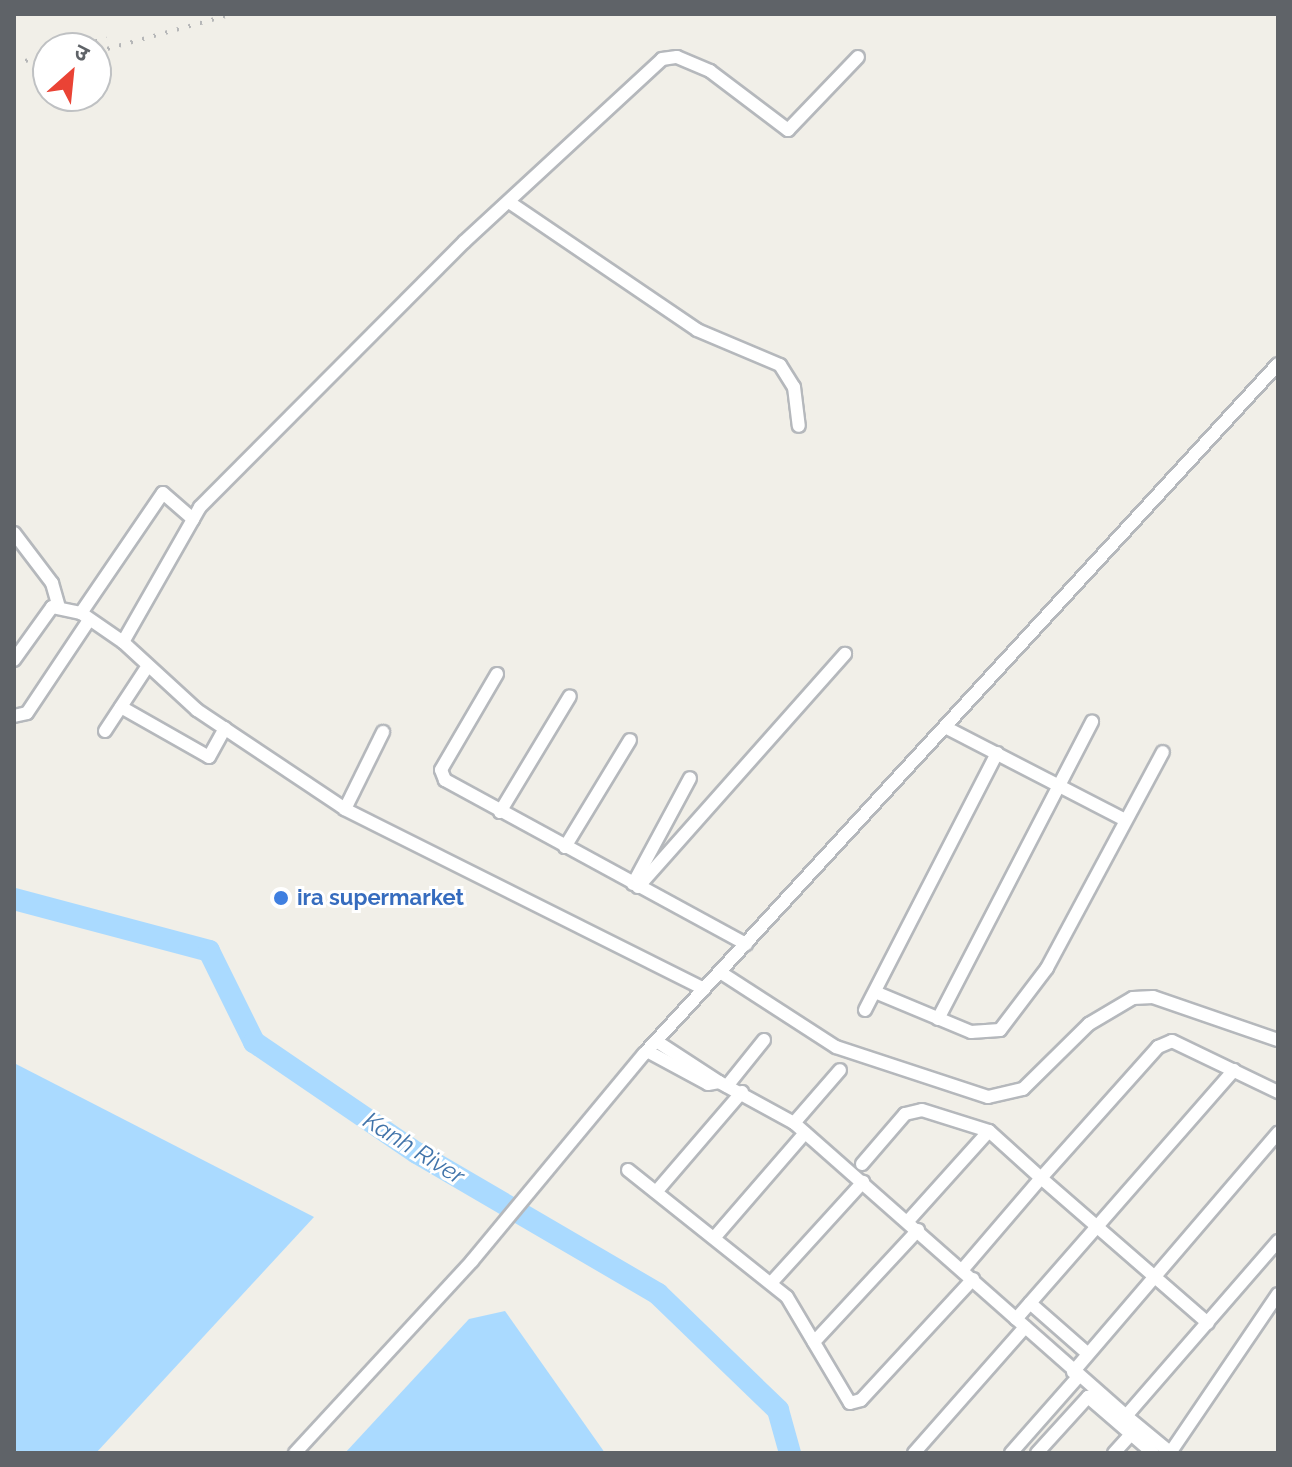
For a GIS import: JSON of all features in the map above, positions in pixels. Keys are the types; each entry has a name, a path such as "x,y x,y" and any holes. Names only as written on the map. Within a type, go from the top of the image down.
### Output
{"street":[{"path":"123,642 193,519 327,376 662,59 677,57 710,71 788,130 858,57"},
{"path":"509,202 697,330 780,365 794,387 799,426"},
{"path":"295,1453 472,1261 559,1149 651,1046 1278,364"},
{"path":"14,716 27,713 163,493 193,519"},
{"path":"14,533 52,583 59,608"},
{"path":"14,660 43,612 59,608 85,616 123,642 145,670 345,809 704,989"},
{"path":"636,886 845,654"},
{"path":"105,731 145,670"},
{"path":"497,674 441,770 453,787 746,944"},
{"path":"500,812 570,696"},
{"path":"121,707 209,757 225,728"},
{"path":"938,1019 1092,722"},
{"path":"945,727 1125,820"},
{"path":"345,809 383,732"},
{"path":"565,847 630,740"},
{"path":"875,992 938,1019 989,1034 1011,1020 1047,968 1163,752"},
{"path":"865,1010 997,753"},
{"path":"636,886 690,778"},
{"path":"720,972 836,1047 988,1097 1023,1089 1089,1024 1133,998 1153,997 1278,1040"},
{"path":"723,1084 764,1040"},
{"path":"628,1170 771,1283 856,1404 968,1274 1041,1178 1165,1043 1181,1043 1278,1092"},
{"path":"651,1046 742,1092 794,1123 913,1225 1076,1374 1170,1453 1278,1294"},
{"path":"794,1123 840,1070"},
{"path":"914,1453 1021,1323 1030,1303 1234,1070"},
{"path":"656,1192 742,1092"},
{"path":"862,1164 910,1112 989,1131 1096,1229 1208,1323"},
{"path":"814,1342 989,1131"},
{"path":"714,1238 805,1133"},
{"path":"1011,1453 1076,1374 1088,1354 1278,1133"},
{"path":"771,1283 863,1182"},
{"path":"1126,1416 1278,1241"},
{"path":"1030,1303 1088,1354"},
{"path":"1037,1453 1087,1398 1131,1434 1146,1451"},
{"path":"1114,1453 1131,1434"}],"water":[{"path":"14,1063 314,1217 96,1453 14,1453"},
{"path":"505,1311 605,1453 345,1453 469,1319"}],"waterway":[{"name":"Kanh River","path":"14,899 209,951 254,1042 417,1153 658,1294 778,1410 790,1453"}],"railway":[{"path":"112,48 233,14"},
{"path":"14,64 32,59"}],"place":[{"name":"ira supermarket","path":"281,898"}]}
